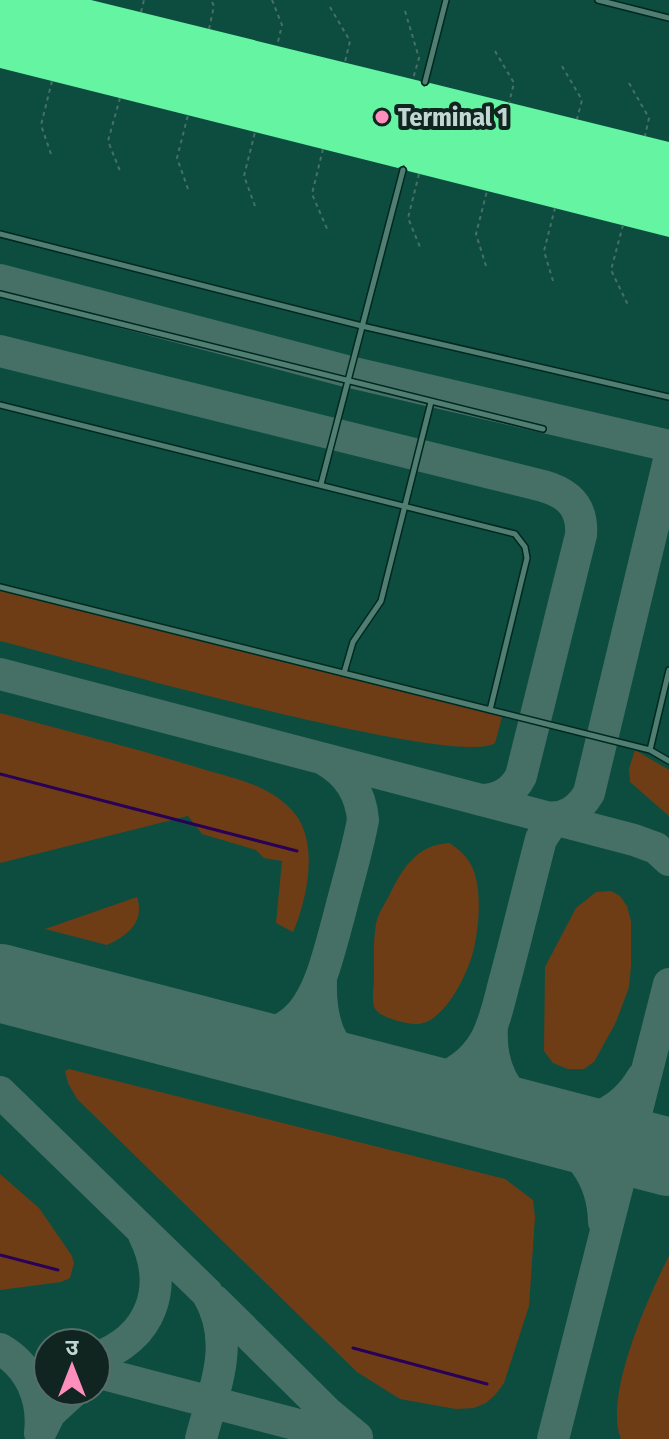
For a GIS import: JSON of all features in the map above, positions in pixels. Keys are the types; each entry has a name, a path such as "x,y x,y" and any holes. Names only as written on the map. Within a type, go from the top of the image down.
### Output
{"lane":[{"path":"425,82 446,0"},
{"path":"598,0 669,18"},
{"path":"321,484 403,170"},
{"path":"0,234 362,326 669,397"},
{"path":"0,294 543,429"},
{"path":"344,673 353,642 379,607 431,402"},
{"path":"0,405 509,531 525,547 525,567 490,710"},
{"path":"0,587 650,750 669,761"},
{"path":"650,750 669,670"}],"path":[{"path":"141,12 144,0"},
{"path":"209,29 214,6 211,0"},
{"path":"272,0 282,25 277,46"},
{"path":"330,7 350,41 345,62"},
{"path":"405,11 419,58 413,79"},
{"path":"495,51 514,83 509,103"},
{"path":"562,66 582,100 577,119"},
{"path":"51,154 41,125 52,81"},
{"path":"629,83 649,118 645,136"},
{"path":"120,98 108,141 120,171"},
{"path":"188,115 177,158 188,189"},
{"path":"255,132 244,176 255,206"},
{"path":"323,149 312,194 328,231"},
{"path":"419,174 408,218 420,247"},
{"path":"486,266 476,234 487,191"},
{"path":"553,281 544,251 555,208"},
{"path":"623,225 611,270 628,305"}],"shaded area":[{"path":"0,0 669,0 669,1439 0,1439"},
{"path":"0,591 502,717 495,743 465,747 339,727 0,641"},
{"path":"0,713 235,778 278,798 293,811 302,826 309,856 303,904 293,932 276,923 282,861 264,858 256,850 202,834 188,816 0,863"},
{"path":"635,750 669,770 669,816 630,782 629,769"},
{"path":"449,843 466,857 476,878 478,919 471,958 453,996 435,1017 425,1023 414,1024 393,1020 378,1012 373,1002 377,920 399,877 412,860 428,848"},
{"path":"611,891 620,896 627,906 631,921 629,987 616,1022 594,1062 584,1069 568,1069 553,1063 544,1051 545,967 576,908 596,892"},
{"path":"137,897 137,921 122,937 107,945 45,929"},
{"path":"69,1069 505,1179 533,1200 535,1217 529,1306 504,1383 486,1403 474,1408 456,1409 400,1399 357,1372 77,1099 68,1083 65,1071"},
{"path":"0,1174 39,1208 72,1256 74,1263 70,1278 61,1282 0,1290"},
{"path":"669,1256 669,1439 621,1439 617,1421 623,1373 640,1320"}],"building":[{"name":"Terminal 1","path":"0,0 91,0 420,81 424,87 430,83 669,142 669,237 408,171 404,165 398,168 0,68"}],"waterway":[{"path":"0,774 297,851"},
{"path":"0,1255 58,1270"},
{"path":"353,1348 487,1384"}],"taxiway":[{"path":"0,280 350,372 669,446"},
{"path":"0,351 543,486 567,497 579,517 581,535 521,776 505,794 481,800"},
{"path":"545,817 559,817 571,812 589,793 669,460"},
{"path":"0,674 634,840 656,848 669,860"},
{"path":"212,1038 244,1039 270,1034 289,1024 304,1010 324,969 363,820 352,785 325,760"},
{"path":"321,982 322,1009 334,1044 362,1072 378,1080 413,1085 447,1076 462,1067 475,1055 492,1025 541,839 549,827 563,816"},
{"path":"553,1439 669,984"},
{"path":"492,1027 495,1061 506,1087 524,1108 585,1163 598,1188 604,1222"},
{"path":"547,1126 576,1123 602,1115 624,1101 642,1078"},
{"path":"0,1092 207,1293 221,1330 222,1348 217,1383 201,1439"},
{"path":"112,1350 130,1338 142,1324 155,1292 152,1255 144,1235"},
{"path":"215,1301 328,1413 357,1437"},
{"path":"0,1349 19,1365 33,1385 40,1408 40,1433"},
{"path":"112,1376 352,1439"},
{"path":"40,1433 57,1407"}],"runway":[{"path":"0,983 669,1157"}],"place":[{"name":"Terminal 1","path":"382,117"}]}
